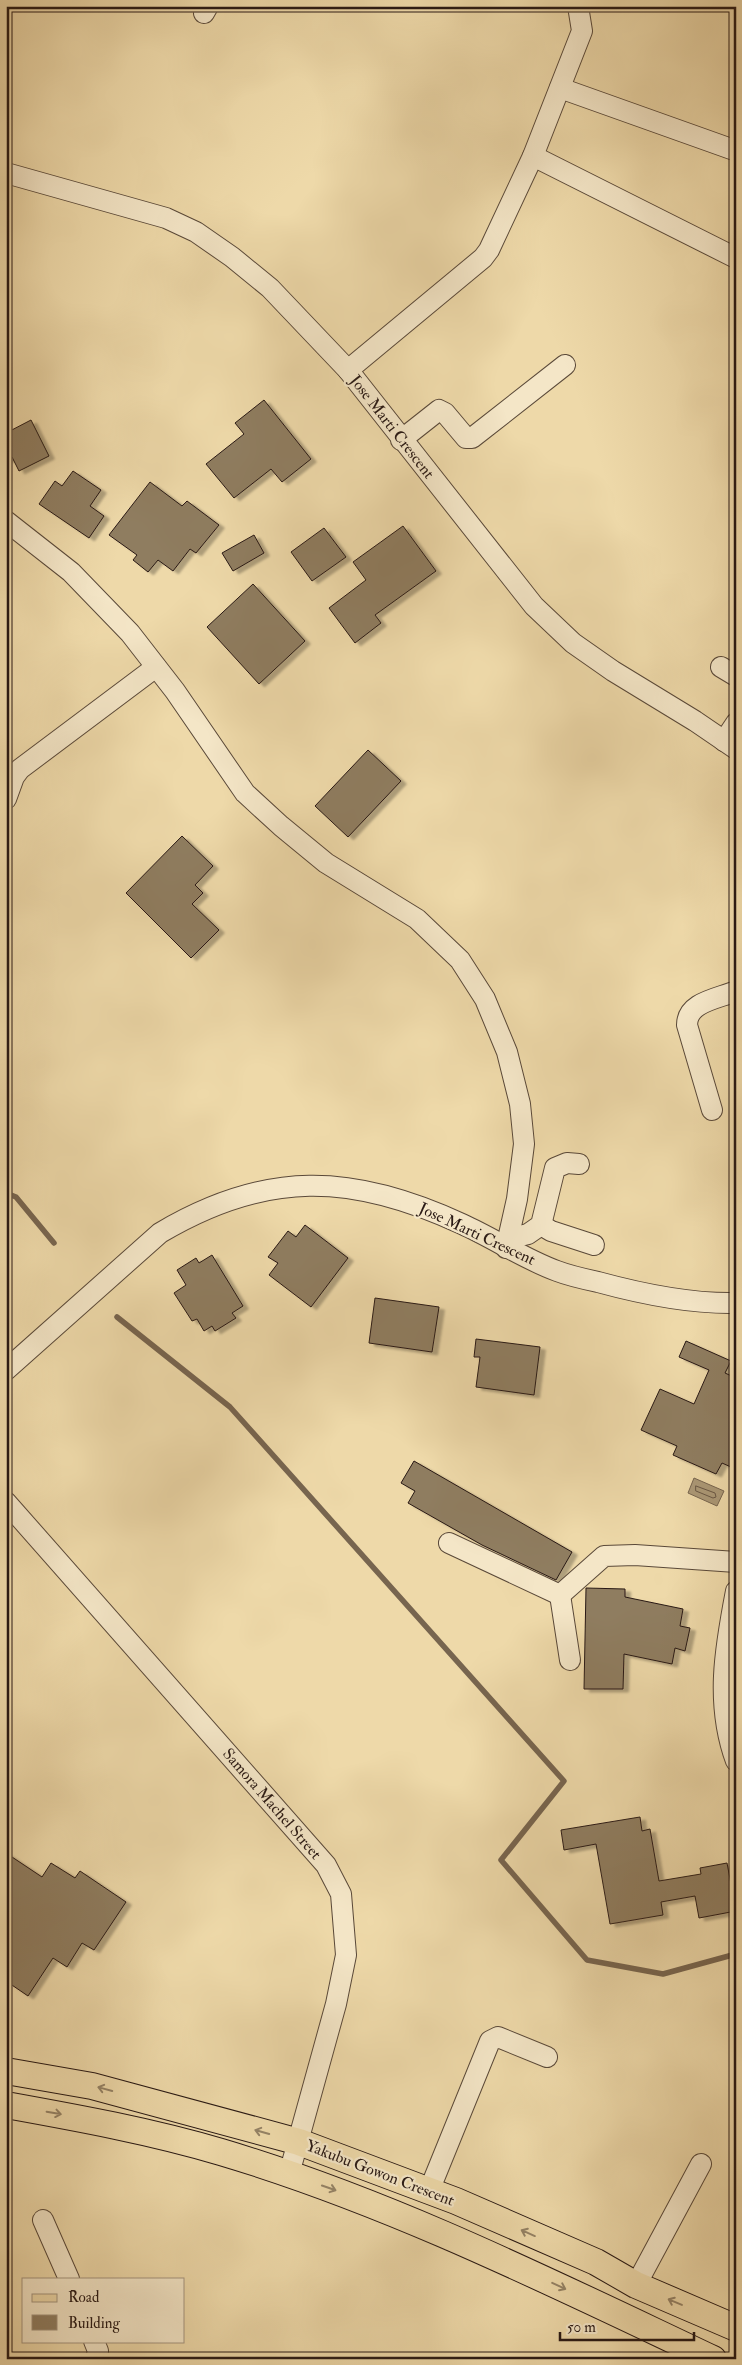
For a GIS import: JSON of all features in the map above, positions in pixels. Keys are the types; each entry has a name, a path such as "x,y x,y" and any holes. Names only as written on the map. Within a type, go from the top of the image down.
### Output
{"main road":[{"name":"Yakubu Gowon Crescent","path":"6,2071 92,2086 299,2142 429,2191 596,2262 636,2285 736,2328"},
{"name":"Yakubu Gowon Crescent","path":"6,2105 98,2121 220,2152 342,2193 443,2234 713,2359"}],"street":[{"path":"348,370 483,258 496,238 533,156 582,31 578,6"},
{"path":"560,88 734,150"},
{"path":"533,156 736,258"},
{"name":"Jose Marti Crescent","path":"6,173 166,218 196,232 232,257 270,288 348,370 401,440 534,606 573,642 613,671 696,721 730,745"},
{"path":"401,440 439,410 445,412 466,438 472,438 565,365"},
{"path":"6,521 71,572 130,633 245,793 326,863 417,919 460,960 485,999 507,1052 520,1104 524,1144 517,1199 507,1244"},
{"path":"6,799 14,777 20,769 156,667"},
{"path":"730,745 736,722"},
{"path":"712,1110 686,1025 687,1016 693,1008 736,991"},
{"path":"507,1244 528,1234 541,1225 555,1168 566,1163 579,1164"},
{"name":"Jose Marti Crescent","path":"6,1370 160,1233 187,1217 260,1191 312,1184 361,1189 416,1204 507,1244 558,1272 636,1292 713,1304 736,1303"},
{"path":"541,1225 551,1232 594,1245"},
{"name":"Samora Machel Street","path":"6,1502 326,1865 341,1894 346,1955 336,2004 299,2142 288,2174"},
{"path":"449,1543 560,1595"},
{"path":"560,1595 604,1556 635,1555 736,1562"},
{"path":"736,1591 724,1651 723,1706 736,1761"},
{"path":"560,1595 570,1660"},
{"path":"429,2191 490,2041 498,2037 547,2057"},
{"path":"636,2285 701,2164"},
{"path":"43,2220 69,2278"},
{"path":"94,2342 98,2351 96,2359"}],"water":[{"path":"694,1478 724,1491 717,1506 688,1493"}],"building":[{"path":"264,400 311,459 282,482 271,469 234,498 206,464 244,434 235,423"},
{"path":"31,420 49,456 19,471 12,457 6,460 6,433"},
{"path":"73,471 101,490 90,506 104,516 89,538 39,504 55,481 62,486"},
{"path":"150,482 182,506 187,501 219,525 196,553 190,549 173,571 158,560 148,572 133,560 137,555 109,535"},
{"path":"403,526 436,571 375,615 381,623 355,643 329,608 366,580 353,562"},
{"path":"324,528 346,557 312,581 291,552"},
{"path":"254,535 264,553 233,571 222,553"},
{"path":"253,584 305,641 259,684 207,627"},
{"path":"368,750 401,781 348,837 315,806"},
{"path":"182,836 213,866 195,885 203,893 192,904 219,930 191,958 126,893"},
{"path":"305,1225 348,1258 311,1307 269,1275 278,1263 268,1257 288,1231 296,1237"},
{"path":"212,1255 243,1306 232,1313 236,1318 215,1331 212,1326 204,1331 197,1319 192,1321 174,1293 186,1285 177,1270 196,1258 199,1263"},
{"path":"375,1298 439,1307 432,1352 369,1343"},
{"path":"476,1339 540,1347 534,1395 476,1387 480,1357 474,1357"},
{"path":"686,1341 731,1361 725,1373 736,1378 736,1456 731,1467 722,1463 716,1474 673,1455 677,1446 641,1430 660,1389 694,1404 709,1370 679,1357"},
{"path":"414,1461 572,1552 556,1580 482,1545 408,1503 415,1491 401,1483"},
{"path":"586,1588 625,1589 625,1597 683,1609 680,1626 690,1628 685,1651 675,1648 672,1664 624,1654 623,1689 584,1689"},
{"path":"640,1817 642,1831 650,1829 659,1881 701,1874 700,1868 727,1863 736,1911 699,1918 695,1896 661,1902 663,1915 610,1924 596,1844 564,1850 561,1830"},
{"path":"6,1853 42,1877 51,1863 75,1878 80,1871 126,1902 94,1950 82,1943 67,1967 53,1958 28,1996 6,1981"}],"waterway":[{"path":"6,1193 16,1197 54,1243"},
{"path":"117,1317 230,1407 564,1781 501,1860 587,1960 663,1974 736,1954"}]}
